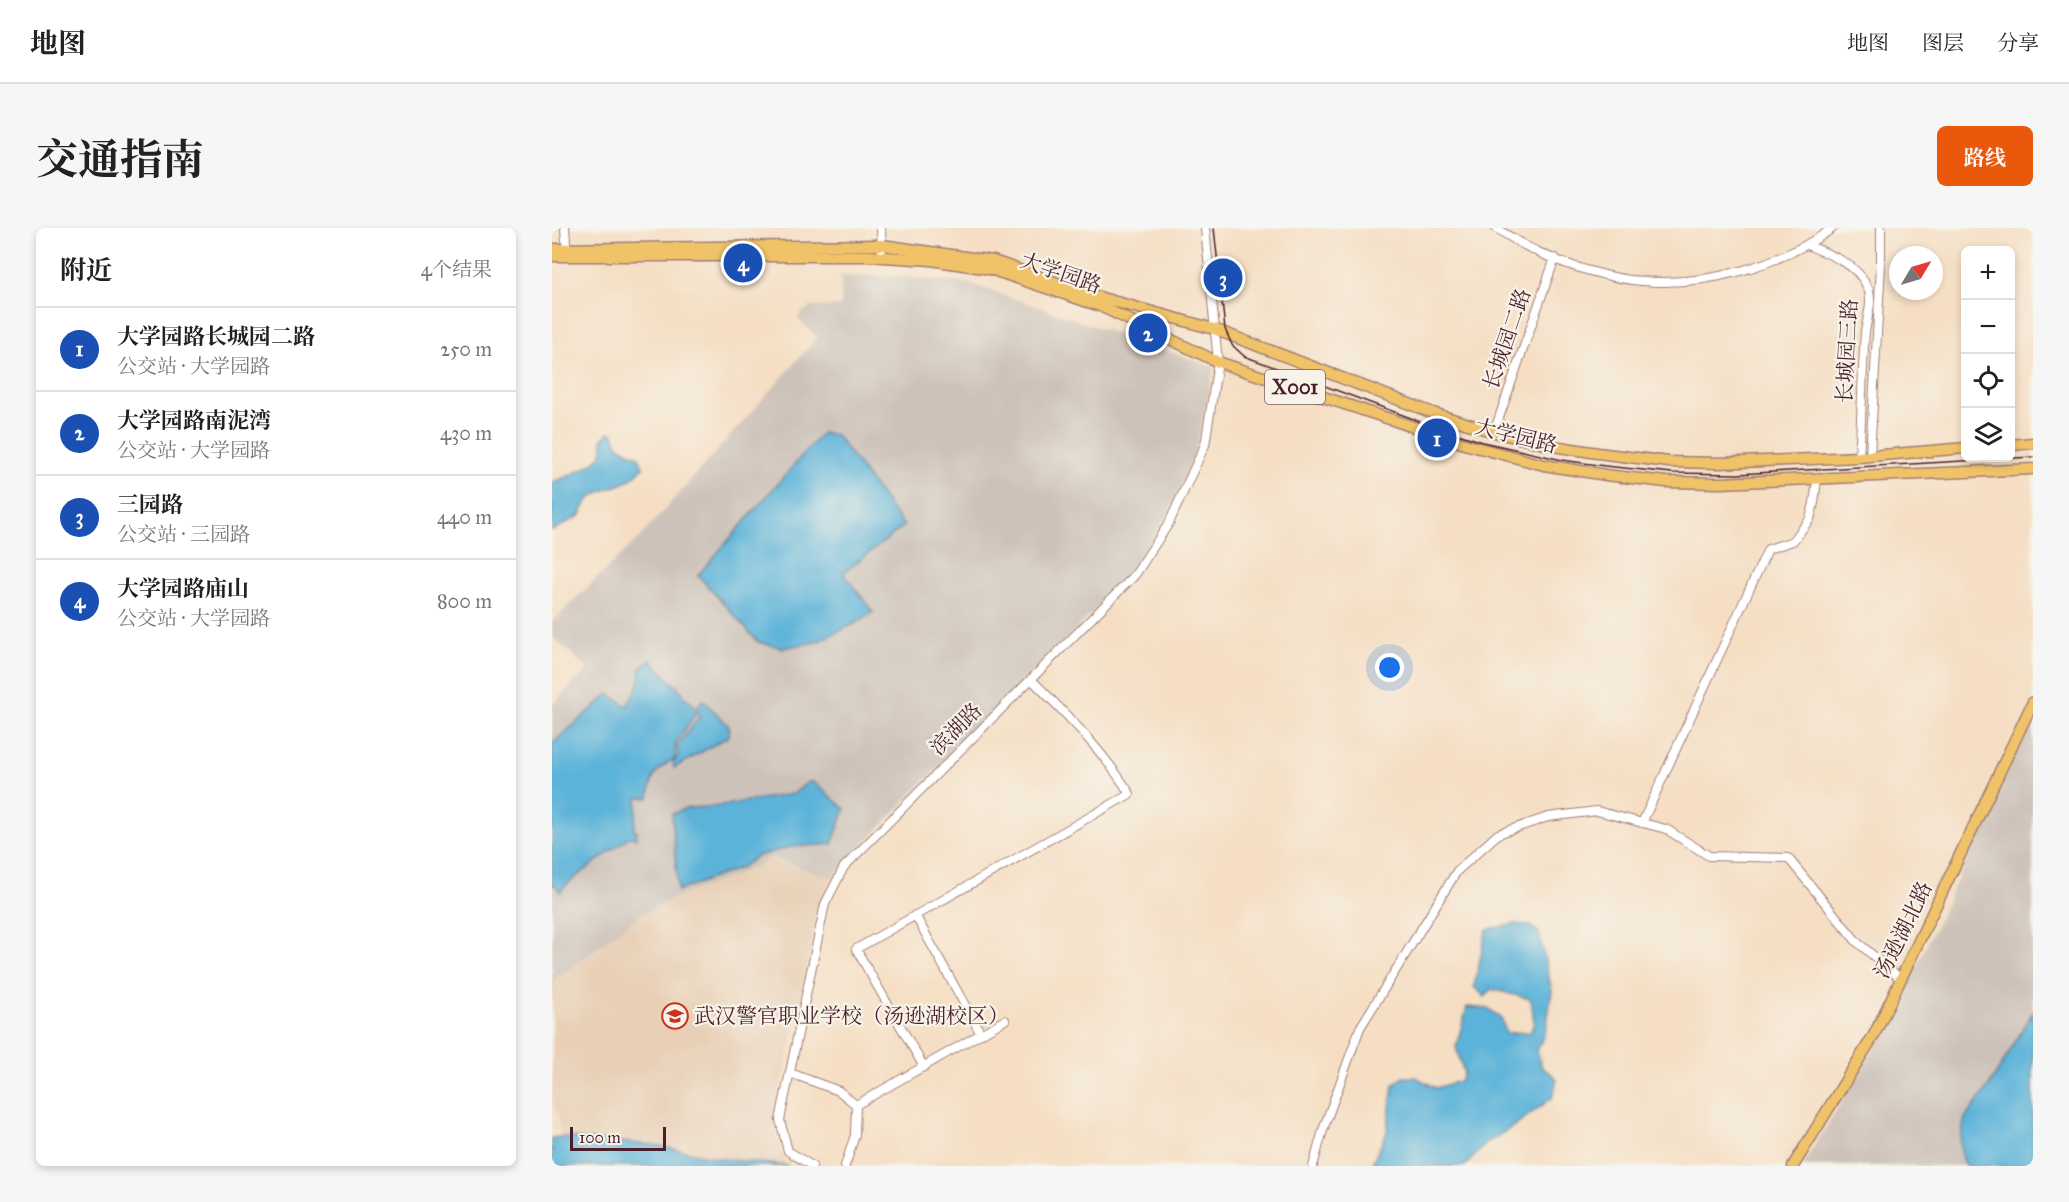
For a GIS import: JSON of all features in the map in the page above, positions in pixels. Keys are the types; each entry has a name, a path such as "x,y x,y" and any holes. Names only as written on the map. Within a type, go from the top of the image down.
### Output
{"main road":[{"name":"大学园路","path":"552,249 567,253"},
{"name":"大学园路","path":"882,251 990,269 1100,306 1218,362 1468,445 1544,465 1666,482 1732,483 2033,469"},
{"name":"大学园路","path":"552,256 567,253 882,251 993,261 1102,298 1214,329 1382,395 1494,432 1576,450 1669,462 1719,464 1865,457 1961,448"},
{"path":"2015,444 2033,443"},
{"name":"汤逊湖北路","path":"1793,1166 1863,1055 2033,702"}],"street":[{"path":"565,228 567,253"},
{"path":"880,228 882,251"},
{"name":"滨湖路","path":"812,1166 788,1151 780,1120 825,904 844,867 1135,575 1169,523 1205,445 1218,362 1205,228"},
{"path":"1496,228 1536,252 1586,270 1641,281 1689,280 1739,271 1786,255 1833,228"},
{"name":"长城园三路","path":"1865,457 1881,265 1881,228"},
{"name":"长城园三路","path":"1807,245 1835,256 1855,270 1867,285 1870,297 1865,331 1865,457"},
{"name":"长城园二路","path":"1494,432 1555,258"},
{"path":"1642,823 1768,549 1793,541 1810,519 1816,480"},
{"path":"924,1067 856,949 1130,794 1116,772 1075,723 1031,679"},
{"path":"1313,1166 1323,1130 1360,1028 1457,871 1498,834 1548,817 1597,811 1666,829 1709,856 1788,858 1857,942 1901,980"},
{"path":"915,915 981,1034"},
{"path":"856,1105 1005,1020"},
{"path":"790,1073 839,1091 856,1105"},
{"path":"845,1166 855,1135 856,1105"}],"shaded area":[{"path":"841,276 897,276 968,283 1214,367 1195,454 1168,515 1124,581 927,778 832,878 770,857 749,870 669,900 639,916 552,982 552,705 588,669 552,636 552,622 641,536 818,337 798,319 801,313 810,307 841,306"},
{"path":"2033,718 2033,1012 1988,1088 1965,1118 1962,1159 1965,1166 1802,1166 1866,1063 1908,985"},
{"name":"武汉警官职业学校（汤逊湖校区）","path":"770,857 832,878 816,913 810,955 775,1115 777,1138 787,1165 718,1158 654,1145 561,1137 558,1114 552,1105 552,982 639,916 669,900 749,870"}],"water":[{"path":"609,432 614,434 621,447 639,457 643,467 622,484 594,495 584,506 581,515 552,531 552,482 582,470 596,460 603,449 602,440"},
{"path":"822,433 836,435 904,526 843,573 873,612 856,623 816,642 783,648 758,642 698,575"},
{"path":"650,660 695,706 696,713 675,744 675,758 663,766 653,778 649,798 638,797 634,830 637,831 637,838 629,837 567,884 560,892 554,884 552,885 552,744 609,694 627,706 639,685 641,669"},
{"path":"703,700 729,726 729,736 674,768 673,763 678,756 677,746 699,717 698,705"},
{"path":"808,782 813,782 845,809 832,844 791,847 757,856 742,867 678,891 672,814 687,808 710,807 793,794"},
{"path":"1515,924 1531,926 1539,933 1552,991 1546,1030 1537,1051 1542,1068 1557,1080 1552,1098 1488,1142 1465,1166 1371,1166 1387,1132 1393,1085 1404,1077 1416,1077 1436,1088 1460,1081 1464,1073 1456,1047 1467,1007 1489,1009 1501,1018 1506,1033 1531,1032 1534,1022 1531,999 1491,989 1485,997 1474,987 1486,932 1490,929"},
{"path":"2033,1012 2033,1166 1965,1166 1960,1141 1965,1118 1988,1088"},
{"path":"552,1138 654,1145 718,1158 788,1166 552,1166"}],"tram line":[{"path":"1214,228 1225,329 1232,345 1244,356 1427,424 1483,442 1562,460 1672,473 1737,474 2033,457"}],"place":[{"name":"大学园路庙山","path":"743,263"},
{"name":"三园路","path":"1223,278"},
{"name":"大学园路南泥湾","path":"1148,333"},
{"name":"大学园路长城园二路","path":"1437,438"},
{"name":"武汉警官职业学校（汤逊湖校区）","path":"675,1016"}]}
